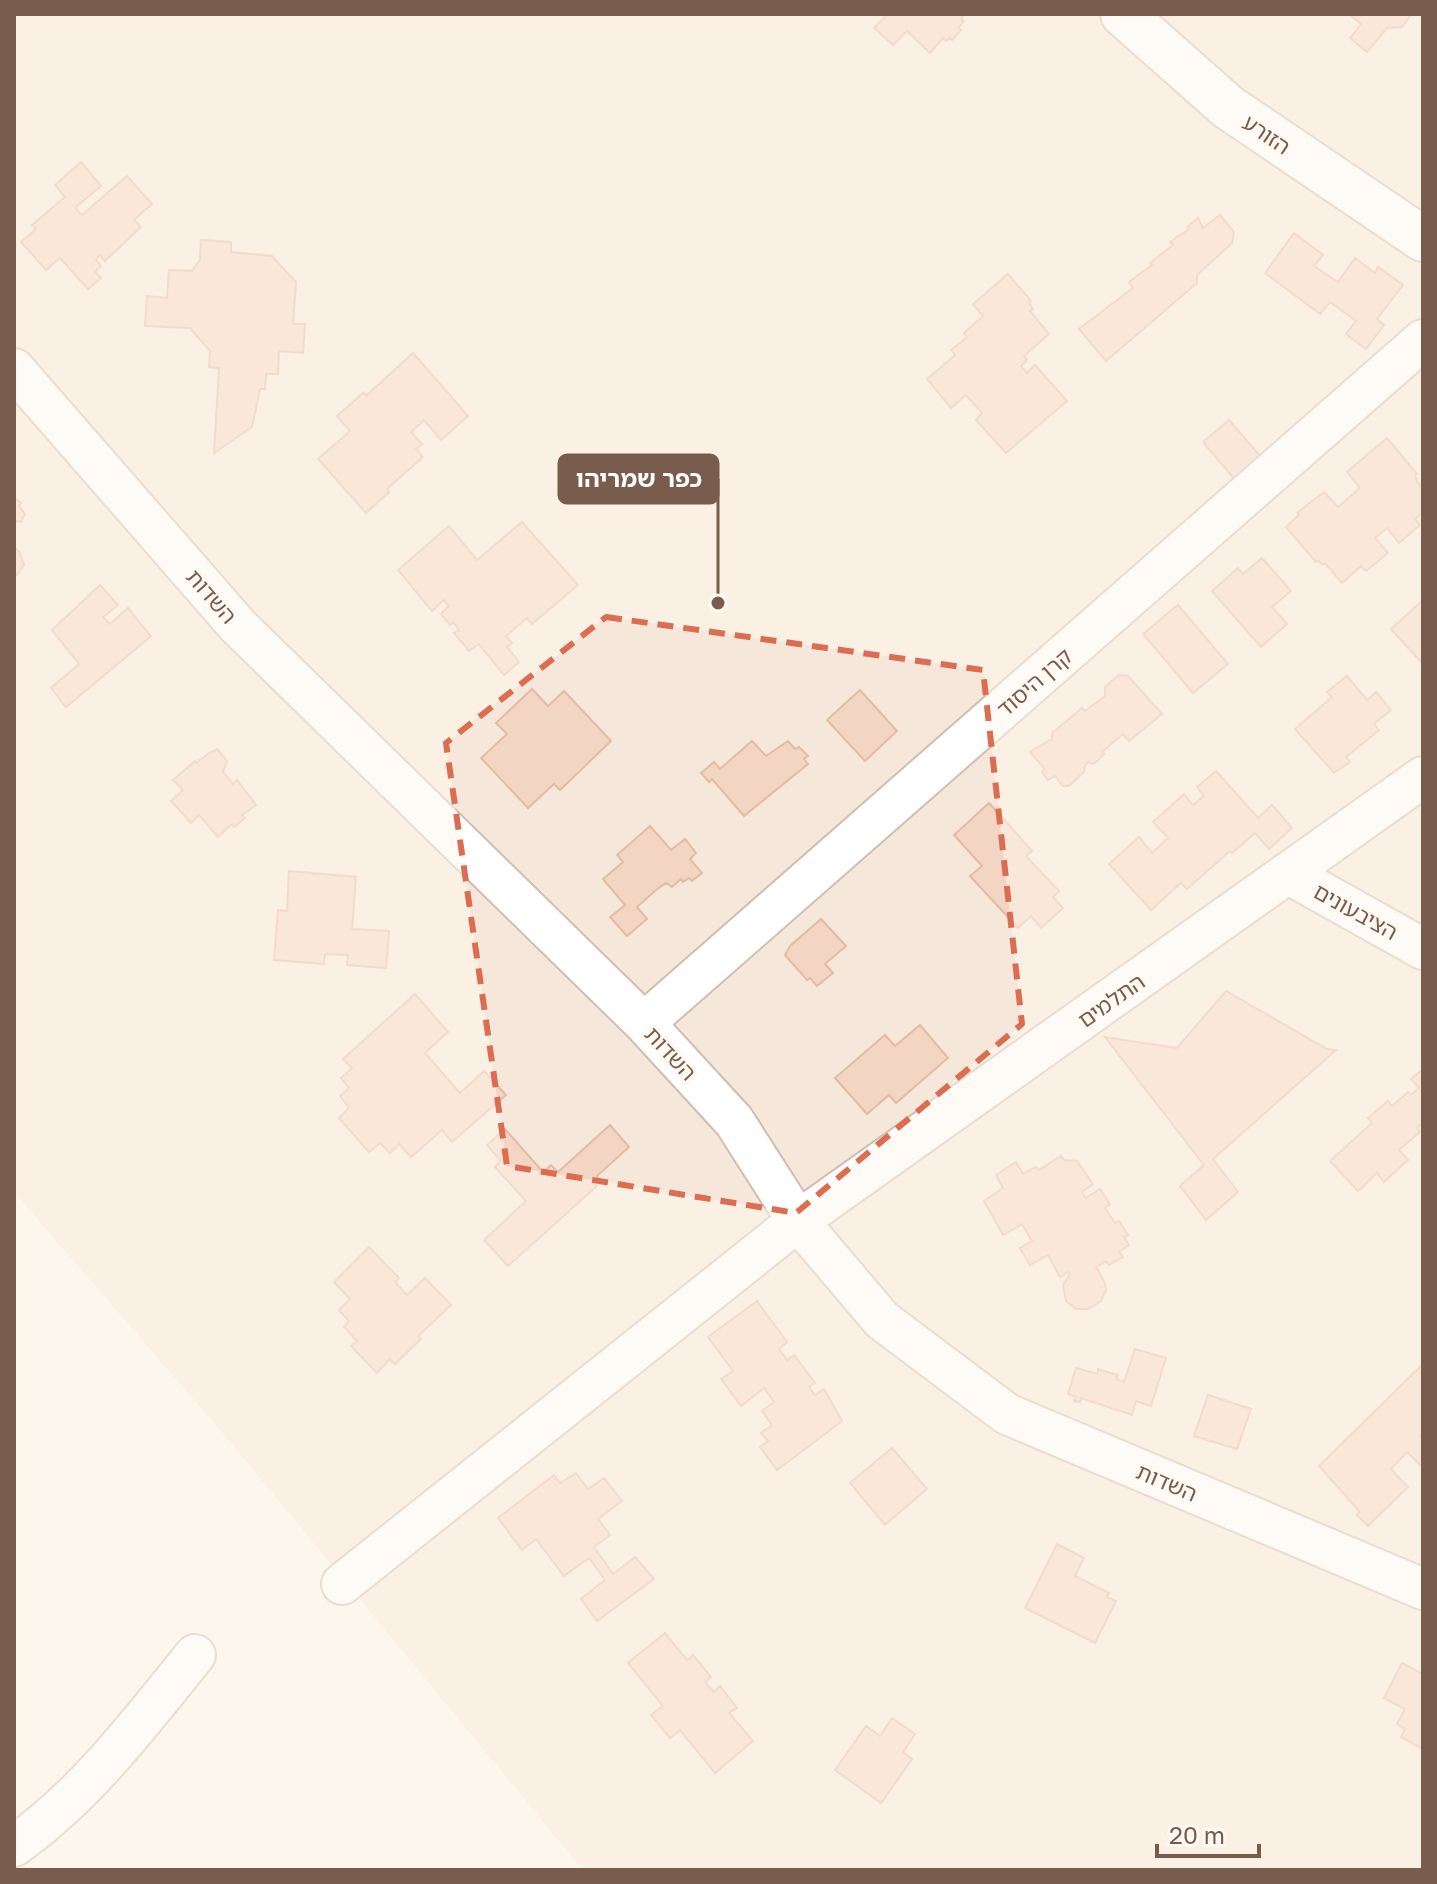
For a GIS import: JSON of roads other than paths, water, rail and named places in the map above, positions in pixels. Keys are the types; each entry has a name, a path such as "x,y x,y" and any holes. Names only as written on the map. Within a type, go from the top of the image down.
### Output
{"street":[{"name":"הזורע","path":"1123,14 1228,107 1423,239"},
{"name":"קרן היסוד","path":"644,1023 1423,340"},
{"name":"השדות","path":"14,369 238,626 644,1023 734,1121 798,1221 882,1320 1007,1414 1423,1589"},
{"name":"התלמים","path":"342,1584 798,1221 1423,777"},
{"name":"הציבעונים","path":"1289,874 1423,949"},
{"path":"14,1846 36,1831 96,1774 195,1655"}],"place":[{"name":"כפר שמריהו","path":"718,603"}]}
